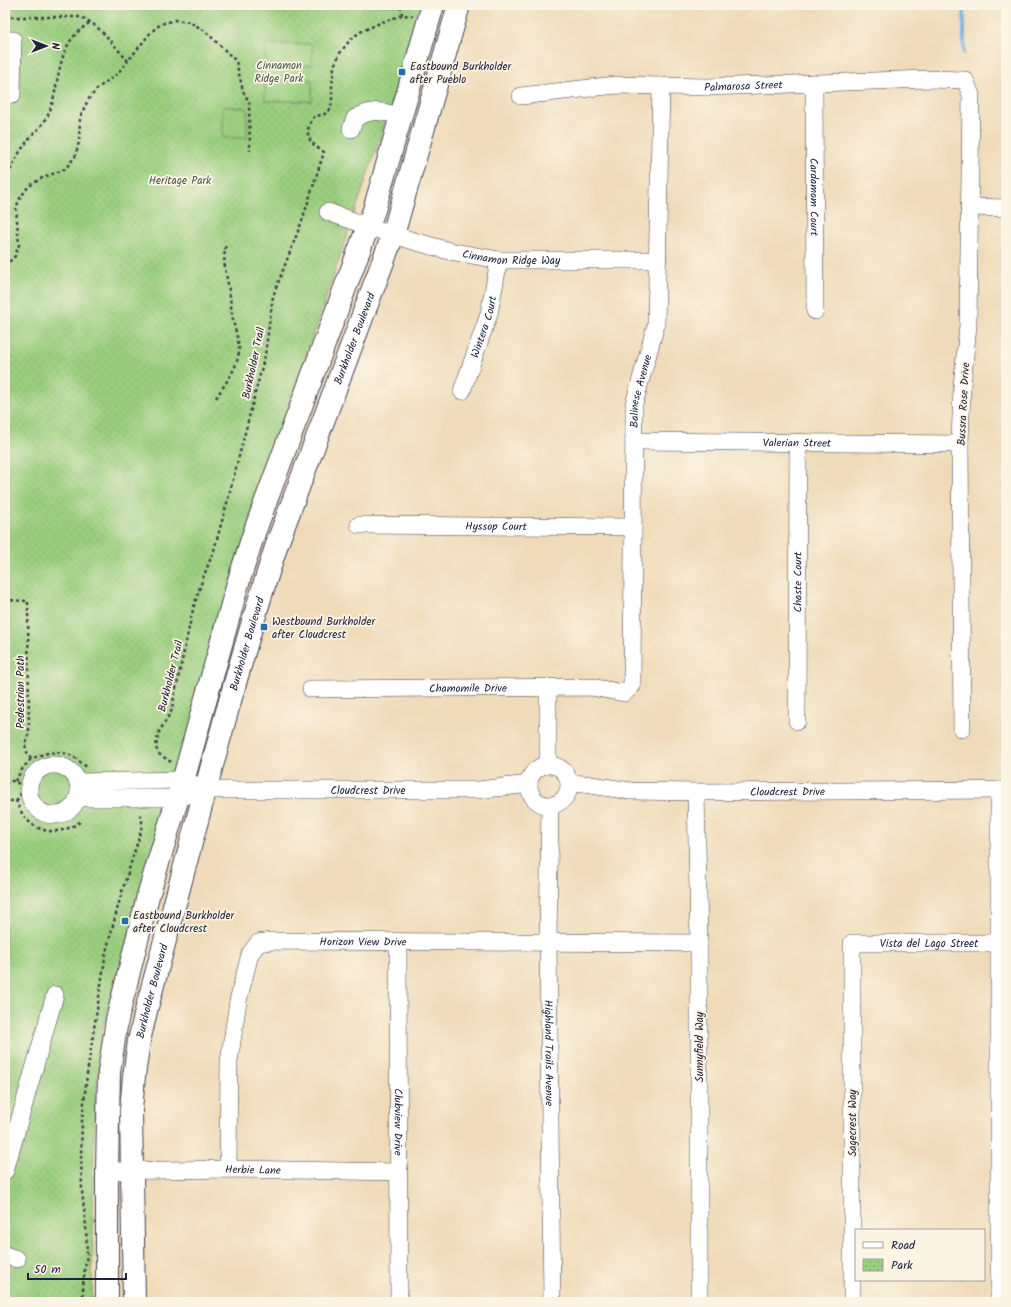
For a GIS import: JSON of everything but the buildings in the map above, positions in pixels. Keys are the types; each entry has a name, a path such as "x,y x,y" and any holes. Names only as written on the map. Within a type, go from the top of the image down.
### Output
{"main road":[{"name":"Burkholder Boulevard","path":"134,1302 131,1110 139,1041 147,1008 261,595 277,544 393,235 458,5"},
{"path":"107,1302 109,1072 117,1020 177,781 254,534 368,226 401,116 424,11"}],"street":[{"path":"5,40 13,40 12,95 5,95"},
{"name":"Palmarosa Street","path":"521,96 616,85 707,87 928,79 965,80"},
{"name":"Bussra Rose Drive","path":"962,729 960,444 962,386 968,325 971,95 965,80"},
{"name":"Cardamom Court","path":"814,83 815,311"},
{"name":"Balinese Avenue","path":"624,693 632,686 634,404 656,325 661,86"},
{"path":"351,129 355,118 366,112 378,110 401,116"},
{"path":"969,207 1006,208"},
{"name":"Cinnamon Ridge Way","path":"328,212 393,235 449,251 499,260 658,260"},
{"name":"Wintera Court","path":"462,391 489,314 499,260"},
{"name":"Valerian Street","path":"634,441 960,444"},
{"name":"Chaste Court","path":"796,721 798,442"},
{"name":"Hyssop Court","path":"359,525 634,527"},
{"path":"548,687 548,764"},
{"name":"Chamomile Drive","path":"311,689 591,687 624,693"},
{"path":"548,764 562,770 566,774 569,783 568,791 564,798 557,803 550,805 535,799 530,792 530,777 541,766 548,764"},
{"name":"Cloudcrest Drive","path":"78,790 177,781 206,790 479,790 529,784"},
{"name":"Cloudcrest Drive","path":"569,783 631,791 1002,790"},
{"path":"1000,1302 1003,943 1002,790"},
{"name":"Sunnyfield Way","path":"696,792 699,1302"},
{"name":"Highland Trails Avenue","path":"550,805 548,941 552,1302"},
{"name":"Horizon View Drive","path":"228,1169 230,1062 238,1001 250,954 258,943 271,941 548,941 698,943"},
{"name":"Clubview Drive","path":"398,942 399,1302"},
{"name":"Vista del Lago Street","path":"852,943 1003,943"},
{"name":"Sagecrest Way","path":"852,943 852,1302"},
{"path":"5,1171 55,994"},
{"name":"Herbie Lane","path":"107,1171 228,1169 398,1172"}],"path":[{"path":"345,5 401,8 402,15"},
{"name":"Burkholder Trail","path":"177,781 171,762 159,754 156,748 157,740 159,732 171,712 194,609 203,578 214,550 227,503 265,355 273,296 302,222 324,152 314,147 309,138 308,129 310,122 315,116 323,115 330,110 332,102 334,66 340,53 350,40 360,32 370,27 402,15 424,11"},
{"path":"5,17 81,17 90,22 100,31 128,60"},
{"path":"5,266 15,256 19,245 16,208 20,198 28,187 65,169 75,157 79,142 80,118 88,100 98,88 116,75 151,32 161,24 175,20 190,22 205,31 236,61 243,91 249,102 250,151"},
{"path":"5,181 13,163 26,142 46,120 52,108 61,65 68,45 76,34 90,22"},
{"path":"216,398 233,370 238,356 239,342 234,324 229,290 224,270 226,244"},
{"name":"Pedestrian Path","path":"5,600 28,601 29,733 25,743 26,750 31,760"},
{"path":"15,782 23,768 31,760 46,753 62,753 76,758 87,767 94,767"},
{"path":"5,782 9,781 18,783 21,789 20,796 16,800 9,801 5,799"},
{"path":"16,800 19,810 24,817 37,827 47,831 62,831 73,827 80,822"},
{"path":"117,910 123,911"}],"green space":[{"name":"Heritage Park","path":"5,5 425,5 286,416 102,1031 94,1128 92,1302 5,1302"},
{"path":"265,44 312,44 312,65 265,65"},
{"path":"265,80 312,80 312,101 265,101"},
{"path":"223,107 247,108 247,138 223,138"}],"waterway":[{"path":"964,5 964,53"}],"place":[{"name":"Eastbound Burkholder after Pueblo","path":"402,72"},
{"name":"Westbound Burkholder after Cloudcrest","path":"264,627"},
{"name":"Eastbound Burkholder after Cloudcrest","path":"125,921"}],"park label":[{"name":"Cinnamon Ridge Park","path":"279,71"}]}
